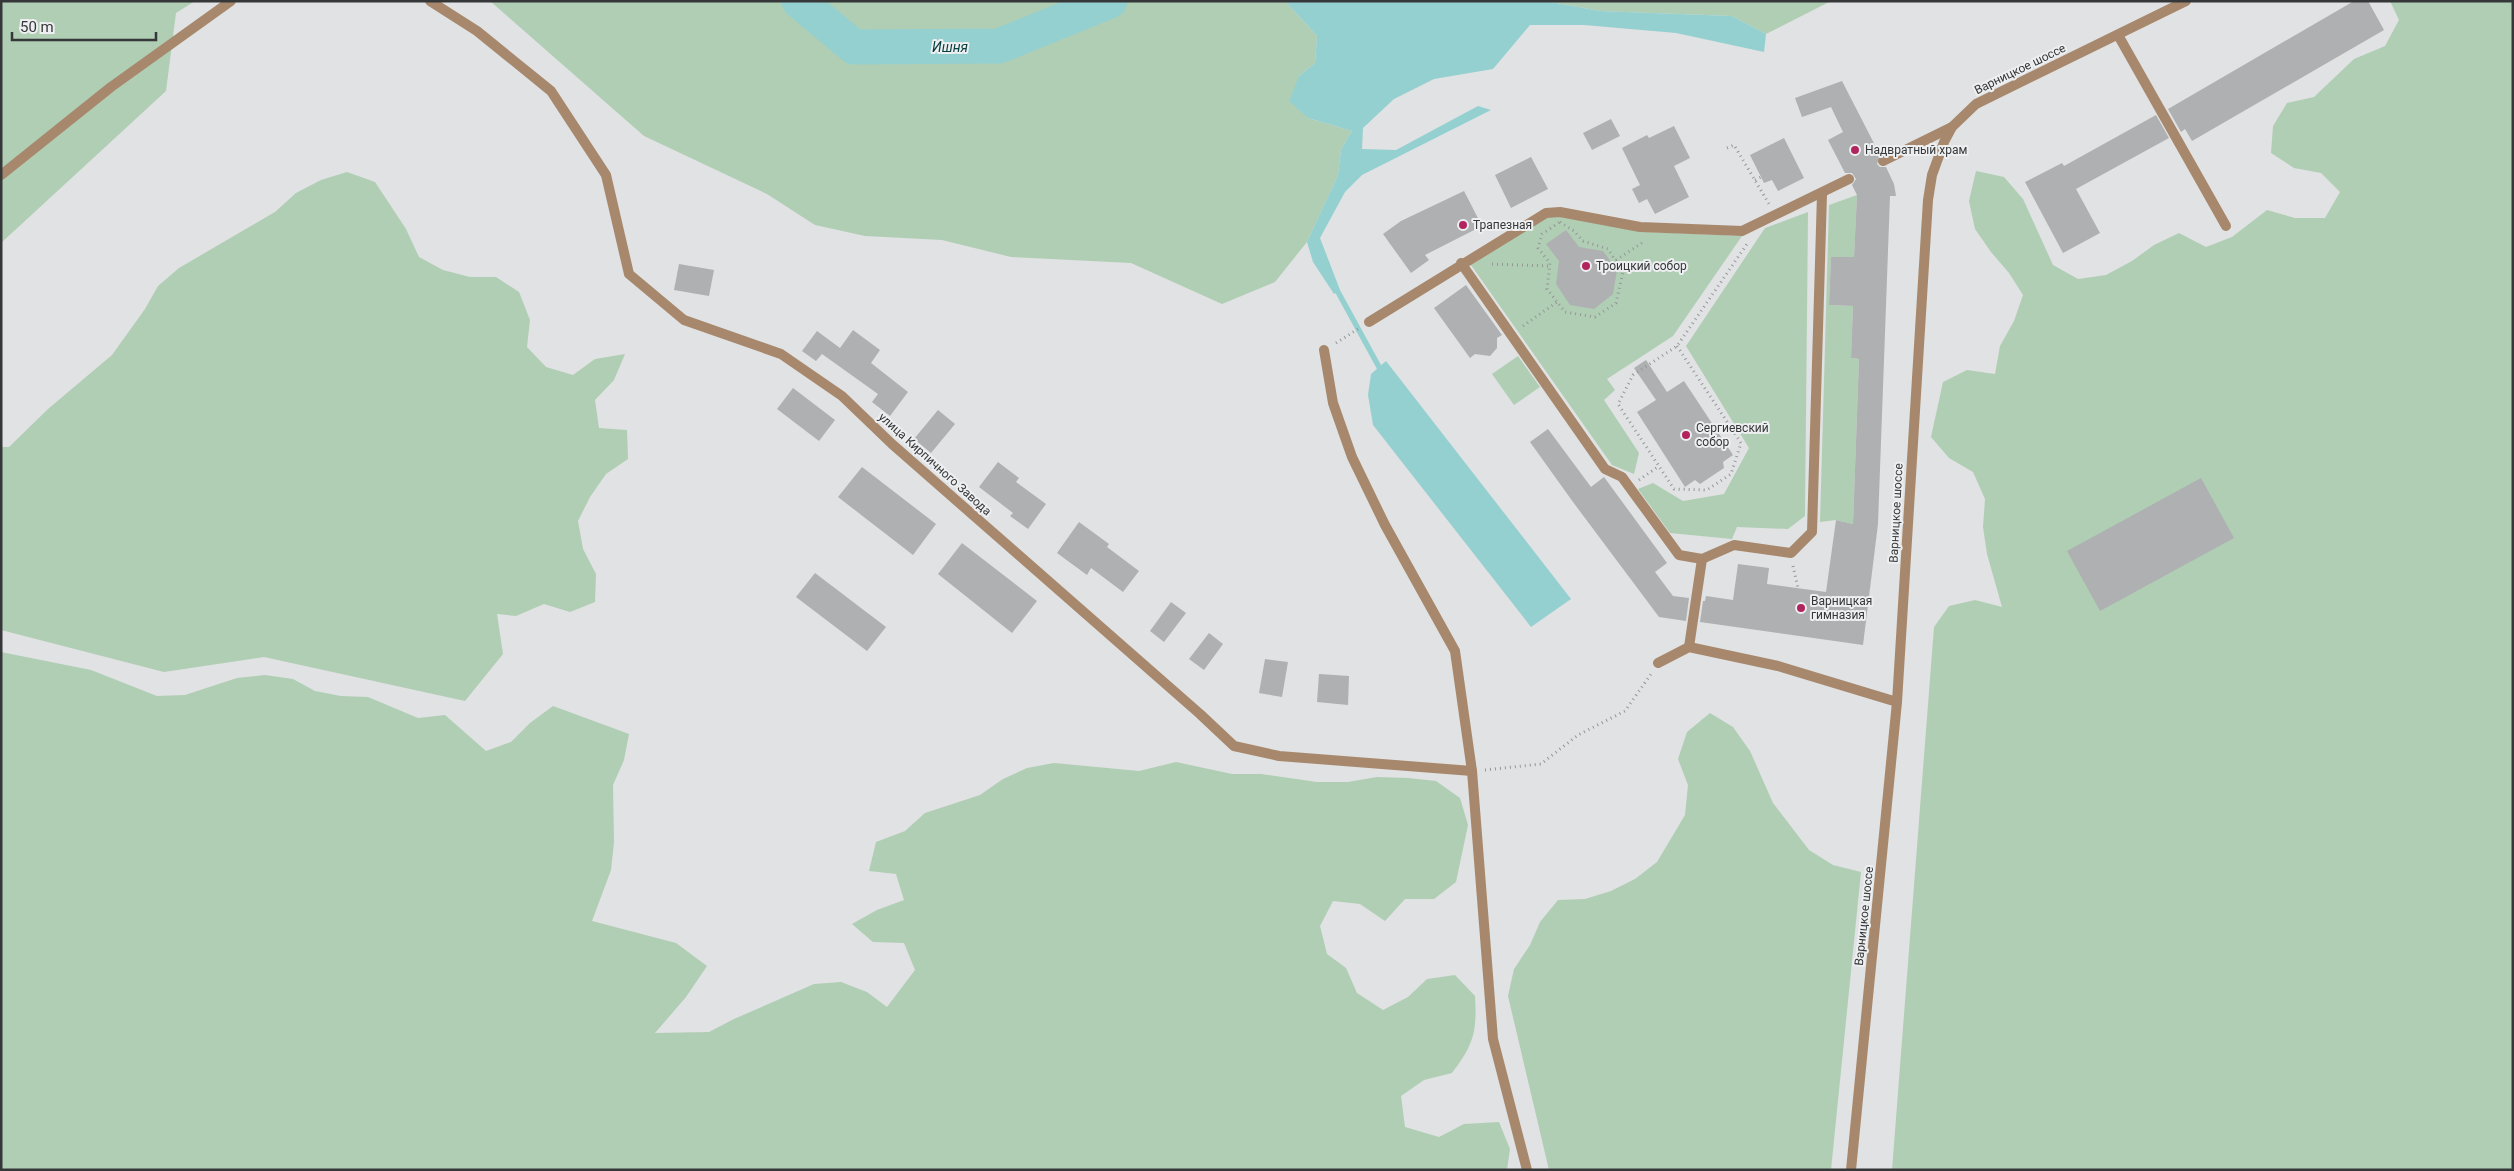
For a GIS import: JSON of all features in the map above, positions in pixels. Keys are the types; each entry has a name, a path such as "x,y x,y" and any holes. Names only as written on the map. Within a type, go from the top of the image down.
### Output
{"street":[{"path":"1,175 111,87 231,1"},
{"name":"улица Кирпичного Завода","path":"430,1 477,31 550,91 606,175 630,274 684,320 781,354 842,396 892,444 1234,746 1279,756 1472,771"},
{"name":"Варницкое шоссе","path":"1851,1170 1897,702 1928,200 1937,158 1952,127 1976,104 2186,1"},
{"path":"2118,34 2226,226"},
{"path":"1883,161 1952,127"},
{"path":"1369,322 1546,213 1560,212 1640,227 1742,231 1822,194 1849,179"},
{"path":"1462,263 1605,469 1622,477 1679,555 1702,559 1734,545 1791,553 1812,532 1822,194"},
{"path":"1324,350 1333,403 1352,457 1385,524 1455,651 1472,771 1493,1039 1527,1170"},
{"path":"1689,647 1702,559"},
{"path":"1658,663 1689,647 1778,666 1897,702"}],"path":[{"path":"1727,148 1734,144 1776,215"},
{"path":"1755,180 1761,177"},
{"path":"1677,346 1741,443 1731,474 1707,490 1674,489 1618,404 1633,375 1677,346 1763,221"},
{"path":"1560,222 1574,230 1583,241 1608,249 1616,260 1623,272 1616,303 1595,317 1564,312 1547,289 1549,266 1550,262 1538,248 1542,234 1560,222"},
{"path":"1616,260 1664,228"},
{"path":"1491,264 1549,266"},
{"path":"1511,334 1557,302"},
{"path":"1646,475 1659,466"},
{"path":"1791,553 1798,588"},
{"path":"1472,771 1541,764 1578,736 1625,711 1658,663"}],"green space":[{"path":"1,1 195,1 176,13 166,91 1,243"},
{"path":"490,1 1285,1 1317,36 1315,63 1299,76 1308,118 1352,131 1341,149 1338,175 1307,242 1275,282 1222,304 1131,263 1011,257 942,240 865,236 815,225 767,194 644,136"},
{"path":"1546,1 1831,1 1766,34 1732,16 1600,11"},
{"path":"2390,1 2513,1 2513,1170 1892,1170 1934,627 1949,606 1975,600 2002,607 1987,554 1983,527 1985,499 1973,472 1949,458 1931,437 1943,382 1967,370 1995,374 2000,346 2014,321 2023,295 2009,273 1975,229 1969,201 1976,171 2004,177 2023,199 2053,265 2078,279 2106,275 2132,261 2154,245 2179,233 2206,247 2232,237 2267,210 2295,218 2325,218 2340,192 2321,173 2294,168 2271,153 2273,126 2287,103 2314,97 2354,59 2385,46 2399,20"},
{"path":"347,172 375,182 406,229 419,257 443,270 470,277 496,277 519,292 530,320 527,347 546,367 573,375 595,359 625,354 614,380 595,400 599,428 627,430 628,459 606,474 590,497 578,521 583,549 596,574 595,602 570,612 544,604 516,616 497,614 503,654 465,701 264,657 164,672 1,630 1,447 9,447 48,409 112,355 145,309 158,286 179,268 275,212 296,193 321,180"},
{"path":"1857,195 1854,257 1831,257 1829,305 1853,306 1851,358 1859,359 1853,524 1836,520 1820,522 1829,205"},
{"path":"1808,212 1805,516 1788,529 1737,527 1732,539 1670,533 1638,489 1653,483 1683,501 1724,494 1749,448 1686,346 1765,228"},
{"path":"1549,215 1650,232 1742,236 1673,336 1607,379 1615,390 1604,400 1639,453 1634,474 1612,465 1471,265"},
{"path":"1518,356 1540,387 1514,405 1492,374"},
{"path":"1,652 91,670 157,696 185,695 237,678 265,675 293,679 315,691 341,696 368,697 418,718 445,715 486,751 511,742 530,723 553,706 629,734 624,760 613,785 614,842 611,870 592,921 676,943 707,966 686,997 655,1033 709,1032 814,984 841,982 867,992 887,1007 915,970 904,943 873,942 852,924 877,910 904,900 896,874 869,871 876,842 905,831 925,813 980,795 1003,779 1027,768 1054,763 1139,771 1176,762 1232,774 1261,774 1317,782 1348,782 1377,777 1436,781 1460,798 1468,825 1456,882 1434,899 1405,899 1385,921 1360,904 1333,901 1320,926 1327,954 1346,968 1357,993 1383,1010 1408,997 1427,979 1455,975 1475,996 1474,1029 1465,1054 1452,1073 1424,1080 1401,1096 1405,1127 1439,1137 1464,1124 1499,1122 1510,1149 1507,1170 1,1170"},
{"path":"1710,713 1733,727 1750,751 1773,803 1809,850 1833,865 1861,872 1831,1170 1549,1170 1508,996 1514,969 1530,945 1540,922 1558,900 1585,899 1611,891 1635,879 1657,862 1685,815 1688,785 1678,759 1687,732"}],"water":[{"path":"1285,1 1546,1 1600,11 1732,16 1766,34 1764,52 1676,33 1584,25 1530,25 1493,69 1434,79 1394,99 1363,128 1362,149 1396,150 1478,106 1491,110 1362,175 1345,192 1320,238 1340,290 1334,294 1313,262 1307,242 1338,175 1341,149 1352,131 1308,118 1289,101 1299,76 1315,63 1317,36"},
{"path":"1386,361 1571,599 1531,627 1373,425 1368,395 1371,374"}],"building":[{"path":"2354,1 2368,1 2384,30 2192,141 2185,129 2181,132 2168,109"},
{"path":"1842,81 1880,155 1877,164 1880,167 1886,167 1894,184 1896,196 1890,196 1878,524 1863,645 1700,622 1703,601 1705,601 1706,596 1733,600 1738,564 1769,568 1767,584 1826,592 1836,520 1853,524 1859,359 1851,358 1853,306 1829,305 1831,257 1854,257 1857,195 1852,185 1856,179 1852,173 1845,173 1828,140 1843,132 1831,107 1802,117 1795,98"},
{"path":"2156,115 2169,138 2076,189 2100,233 2063,253 2025,182 2062,163 2064,166"},
{"path":"1611,119 1620,136 1592,150 1583,133"},
{"path":"1674,126 1690,158 1674,166 1689,197 1655,214 1647,199 1639,203 1632,189 1640,185 1622,148 1647,135 1649,138"},
{"path":"1784,138 1804,178 1778,191 1772,180 1764,183 1750,155"},
{"path":"1531,157 1548,189 1511,208 1495,175"},
{"path":"1464,191 1482,226 1425,255 1429,260 1411,273 1383,234 1401,221"},
{"name":"Троицкий собор","path":"1566,230 1579,247 1603,251 1617,270 1613,294 1594,309 1570,305 1556,284 1559,261 1546,244"},
{"path":"679,264 714,270 709,296 674,290"},
{"path":"1466,285 1502,335 1497,338 1497,348 1490,356 1475,354 1470,358 1434,308"},
{"path":"853,330 880,350 871,363 908,392 890,416 872,402 878,394 822,354 816,361 802,351 817,331 840,348"},
{"name":"Сергиевский собор","path":"1646,360 1667,392 1684,381 1733,455 1723,462 1724,468 1700,484 1695,480 1685,487 1637,412 1656,400 1634,368"},
{"path":"793,388 835,420 819,441 777,409"},
{"path":"938,410 955,424 931,453 914,439"},
{"path":"1548,429 1591,487 1604,477 1667,563 1655,572 1673,596 1689,598 1686,621 1659,617 1573,502 1530,442"},
{"path":"998,462 1019,478 1016,482 1046,504 1028,529 1010,516 1013,513 979,487"},
{"path":"862,467 936,524 913,555 838,497"},
{"path":"2201,478 2234,538 2100,611 2067,551"},
{"path":"1079,522 1109,544 1107,547 1139,571 1123,592 1091,568 1087,575 1057,553"},
{"path":"962,543 1037,601 1012,633 938,574"},
{"path":"815,573 886,627 867,651 796,597"},
{"path":"1171,602 1186,613 1164,642 1150,631"},
{"path":"1209,633 1223,644 1204,670 1189,659"},
{"path":"1265,659 1288,662 1282,697 1259,693"},
{"path":"1319,674 1349,676 1348,705 1317,702"}],"waterway":[{"name":"Ишня","path":"799,1 854,47 999,46 1110,1"},
{"path":"1338,292 1379,367"}],"place":[{"name":"Надвратный храм","path":"1855,150"},
{"name":"Трапезная","path":"1463,225"},
{"name":"Троицкий собор","path":"1586,266"},
{"name":"Сергиевский собор","path":"1686,435"},
{"name":"Варницкая гимназия","path":"1801,608"}]}
